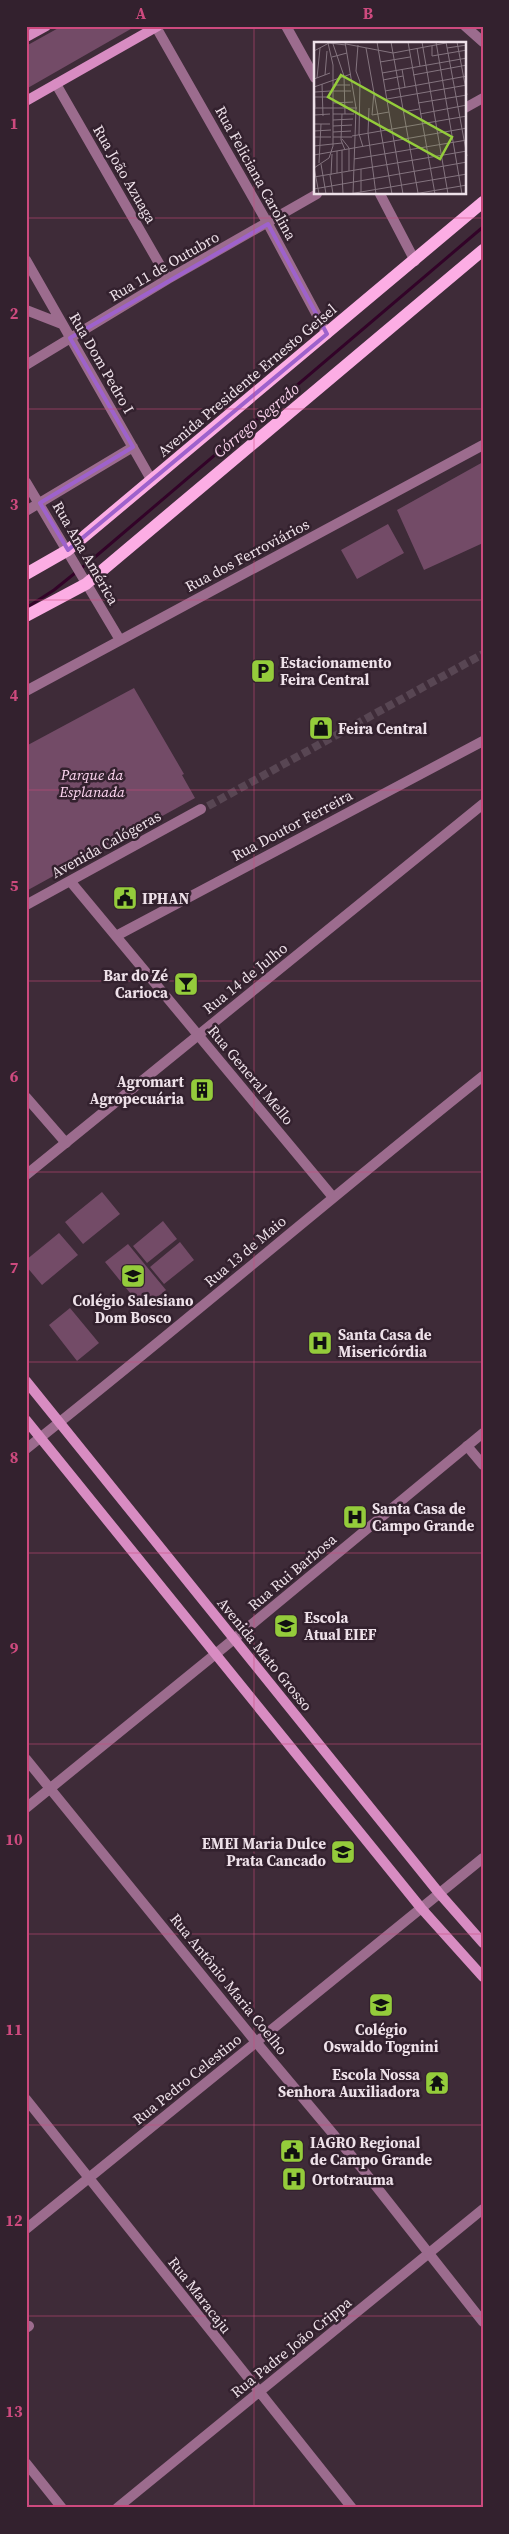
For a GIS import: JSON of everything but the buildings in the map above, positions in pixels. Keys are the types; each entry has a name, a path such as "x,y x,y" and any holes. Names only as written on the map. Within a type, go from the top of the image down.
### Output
{"main road":[{"path":"27,35 46,26"},
{"path":"26,101 157,27"},
{"name":"Avenida Presidente Ernesto Geisel","path":"26,574 69,552 483,202"},
{"path":"26,616 52,604 85,584 483,250"},
{"name":"Avenida Mato Grosso","path":"26,1381 440,1893 483,1943"},
{"path":"26,1420 421,1908 483,1977"}],"street":[{"path":"286,26 314,76"},
{"path":"465,26 483,42"},
{"name":"Rua Feliciana Carolina","path":"157,27 268,224 327,334"},
{"name":"Rua João Azuaga","path":"56,84 168,279"},
{"path":"466,107 483,98"},
{"name":"Rua 11 de Outubro","path":"26,365 168,279 268,224 315,195"},
{"path":"381,195 415,261"},
{"name":"Rua Dom Pedro I","path":"26,260 152,481"},
{"path":"26,310 62,324"},
{"name":"Rua dos Ferroviários","path":"26,692 483,445"},
{"path":"26,511 133,447"},
{"name":"Rua Ana América","path":"26,482 120,640"},
{"name":"Rua Doutor Ferreira","path":"116,936 483,742"},
{"name":"Rua 14 de Julho","path":"26,1175 483,804"},
{"name":"Avenida Calógeras","path":"26,906 201,810"},
{"name":"Rua General Mello","path":"70,881 332,1196"},
{"name":"Rua 13 de Maio","path":"26,1449 280,1243 332,1196 483,1076"},
{"path":"26,1097 66,1143"},
{"name":"Rua Rui Barbosa","path":"26,1808 483,1433"},
{"path":"467,1446 483,1465"},
{"name":"Rua Antônio Maria Coelho","path":"26,1759 256,2042 360,2166 428,2255 483,2322"},
{"name":"Rua Pedro Celestino","path":"26,2229 483,1858"},
{"name":"Rua Maracaju","path":"26,2099 352,2508"},
{"name":"Rua Padre João Crippa","path":"117,2508 483,2209"},
{"path":"26,2463 62,2508"}],"highlighted area":[{"path":"268,224 327,334 68,550 40,503 133,447 70,338"}],"green space":[{"path":"62,26 136,26 26,89 26,46"},
{"path":"483,462 483,543 424,570 397,510"},
{"path":"388,524 404,553 357,579 341,550"},
{"name":"Parque da Esplanada","path":"134,688 184,774 182,775 195,798 28,890 26,746"},
{"path":"102,1192 120,1214 83,1244 65,1222"},
{"path":"163,1221 177,1239 147,1263 133,1246"},
{"path":"59,1233 78,1255 42,1285 26,1266 26,1260"},
{"path":"180,1242 194,1260 164,1284 150,1267"},
{"path":"128,1244 166,1290 143,1309 105,1262"},
{"path":"70,1308 99,1343 77,1361 49,1325"}],"waterway":[{"name":"Córrego Segredo","path":"26,608 54,590 95,557 483,227"}],"tunnel":[{"path":"208,806 483,654"}],"place":[{"name":"Estacionamento Feira Central","path":"263,671"},
{"name":"Feira Central","path":"321,728"},
{"name":"IPHAN","path":"125,898"},
{"name":"Bar do Zé Carioca","path":"186,984"},
{"name":"Agromart Agropecuária","path":"202,1090"},
{"name":"Colégio Salesiano Dom Bosco","path":"133,1276"},
{"name":"Santa Casa de Misericórdia","path":"320,1343"},
{"name":"Santa Casa de Campo Grande","path":"355,1517"},
{"name":"Escola Atual EIEF","path":"286,1626"},
{"name":"EMEI Maria Dulce Prata Cancado","path":"343,1852"},
{"name":"Colégio Oswaldo Tognini","path":"381,2005"},
{"name":"Escola Nossa Senhora Auxiliadora","path":"437,2083"},
{"name":"IAGRO Regional de Campo Grande","path":"292,2151"},
{"name":"Ortotrauma","path":"294,2179"}]}
